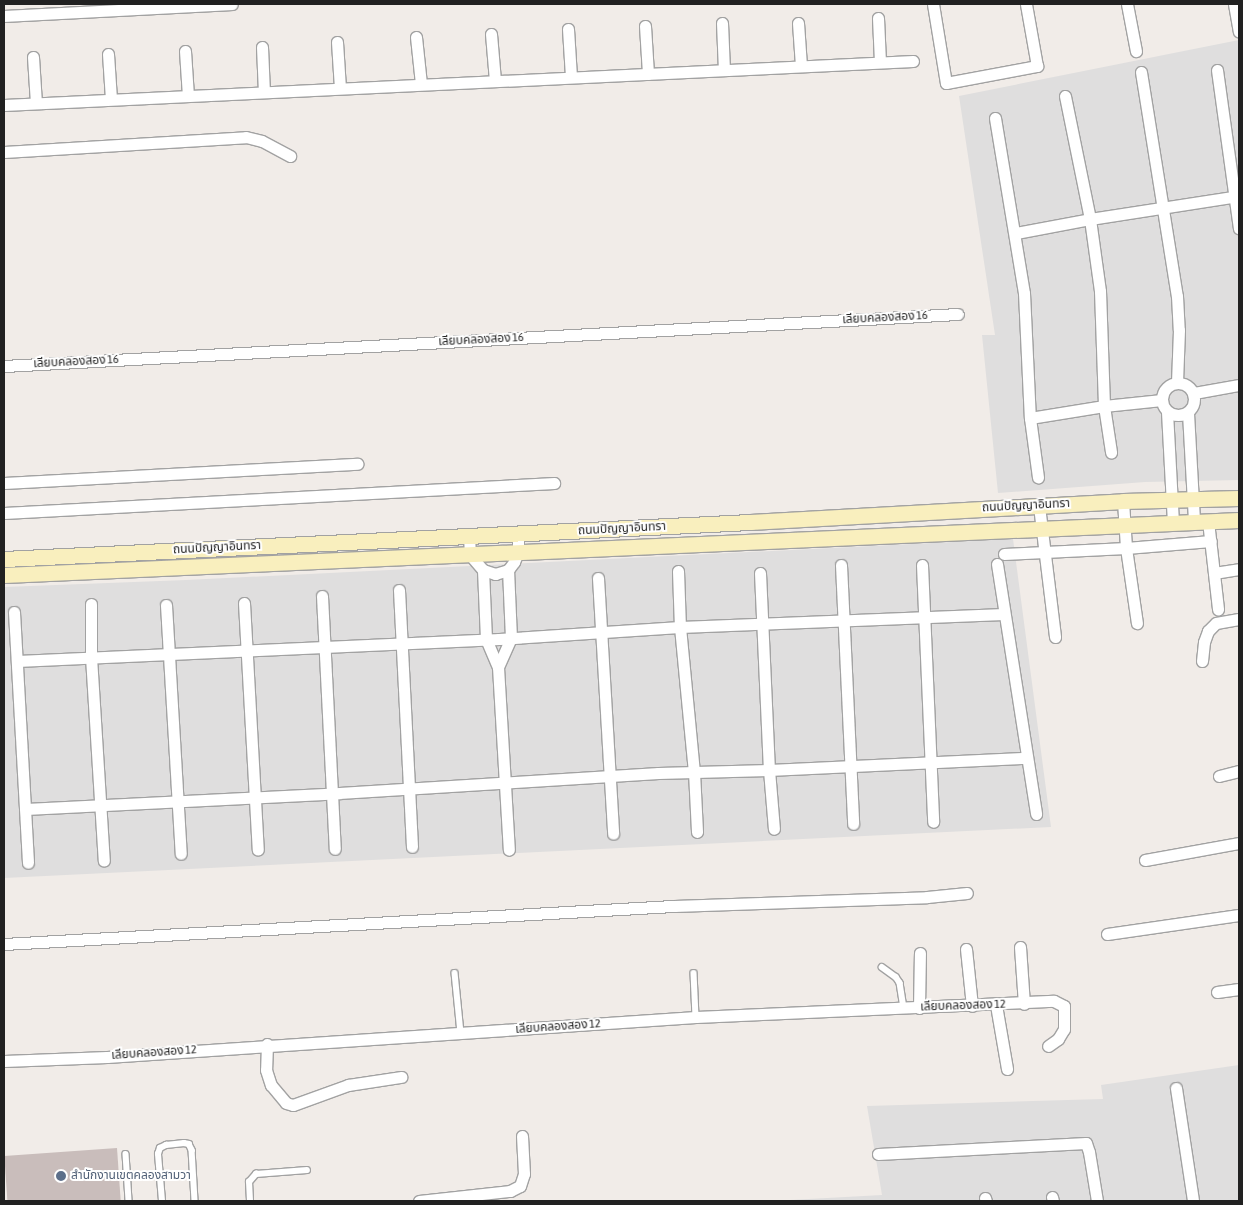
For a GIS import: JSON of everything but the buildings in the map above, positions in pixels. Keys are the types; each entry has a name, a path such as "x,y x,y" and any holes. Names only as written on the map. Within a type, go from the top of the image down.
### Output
{"street":[{"path":"4,16 232,4"},
{"path":"933,4 946,83 1037,66 1026,4"},
{"path":"1127,4 1136,51"},
{"path":"1234,4 1239,32"},
{"path":"878,18 880,62"},
{"path":"722,23 724,70"},
{"path":"798,23 801,66"},
{"path":"645,26 648,74"},
{"path":"568,30 572,77"},
{"path":"492,34 495,81"},
{"path":"416,37 421,84"},
{"path":"337,42 340,88"},
{"path":"262,47 264,92"},
{"path":"185,51 188,96"},
{"path":"108,54 112,99"},
{"path":"33,57 36,103"},
{"path":"4,104 913,61"},
{"path":"1217,70 1237,197 1239,228"},
{"path":"1140,72 1177,296 1179,330 1177,382"},
{"path":"1065,96 1090,219 1100,291 1104,406 1111,452"},
{"path":"996,118 1016,233 1024,293 1030,418 1038,477"},
{"path":"4,152 246,137 262,141 290,156"},
{"path":"1016,233 1163,207 1237,197"},
{"name":"เลียบคลองสอง 16","path":"4,366 958,314"},
{"path":"1173,522 1167,412 1162,400 1164,391 1169,385 1177,382 1187,385 1194,393 1194,404 1188,413 1193,498 1210,541 1218,609"},
{"path":"1194,393 1239,385"},
{"path":"1030,418 1104,406 1162,400"},
{"path":"1167,412 1178,416 1188,413"},
{"path":"4,483 356,464"},
{"path":"4,513 554,483"},
{"name":"ถนนปัญญาอินทรา","path":"4,559 518,534 1123,501 1239,498"},
{"path":"1123,501 1126,548 1137,623"},
{"path":"1039,506 1055,637"},
{"name":"ถนนปัญญาอินทรา","path":"4,575 1239,520"},
{"path":"498,667 511,638 508,570 518,552 518,534"},
{"path":"469,536 470,555 483,570 495,574 508,570"},
{"path":"1004,554 1126,548 1210,541"},
{"path":"998,564 1004,614 1036,814"},
{"path":"841,565 853,824"},
{"path":"922,565 933,822"},
{"path":"1214,573 1239,569"},
{"path":"483,570 486,639 498,667 509,850"},
{"path":"678,571 680,627 694,772 697,832"},
{"path":"760,573 761,624 774,829"},
{"path":"598,578 613,834"},
{"path":"399,590 412,847"},
{"path":"322,596 323,647 335,849"},
{"path":"244,603 258,850"},
{"path":"91,604 91,657 104,861"},
{"path":"166,605 181,854"},
{"path":"14,612 28,863"},
{"path":"17,661 511,638 680,627 1004,614"},
{"path":"1202,661 1204,642 1208,631 1216,623 1239,619"},
{"path":"26,808 408,789 609,776 1027,758"},
{"path":"1219,776 1239,771"},
{"path":"1145,860 1239,843"},
{"path":"4,944 664,907 900,898 967,893"},
{"path":"1108,934 1239,915"},
{"path":"1020,947 1024,1004"},
{"path":"966,949 972,1006"},
{"path":"920,953 920,1008"},
{"path":"1217,992 1239,988"},
{"name":"เลียบคลองสอง 12","path":"4,1061 107,1057 267,1044 696,1017 1024,1004 1054,1001 1064,1006 1065,1015 1062,1035 1048,1046"},
{"path":"996,1005 1007,1069"},
{"path":"267,1044 266,1070 271,1085 286,1103 293,1105 348,1085 401,1077"},
{"path":"1176,1088 1193,1201"},
{"path":"419,1201 510,1192 520,1186 524,1174 522,1136"},
{"path":"878,1154 1086,1143 1090,1152 1097,1201"}],"lane":[{"path":"882,967 896,977 900,983 904,1009"},
{"path":"455,973 461,1033"},
{"path":"694,973 696,1017"},
{"path":"162,1201 158,1154 160,1148 166,1145 184,1143 189,1144 192,1150 195,1201"},
{"path":"126,1154 130,1201"},
{"path":"250,1201 249,1182 256,1174 307,1170"}],"shaded area":[{"path":"1239,40 1239,480 1145,482 998,493 982,335 995,335 959,96"},
{"path":"1013,539 1051,827 4,878 4,587 186,580"},
{"path":"1239,1065 1239,1201 772,1201 882,1195 867,1106 1103,1099 1101,1085"}],"place":[{"name":"สำนักงานเขตคลองสามวา","path":"61,1176"}]}
